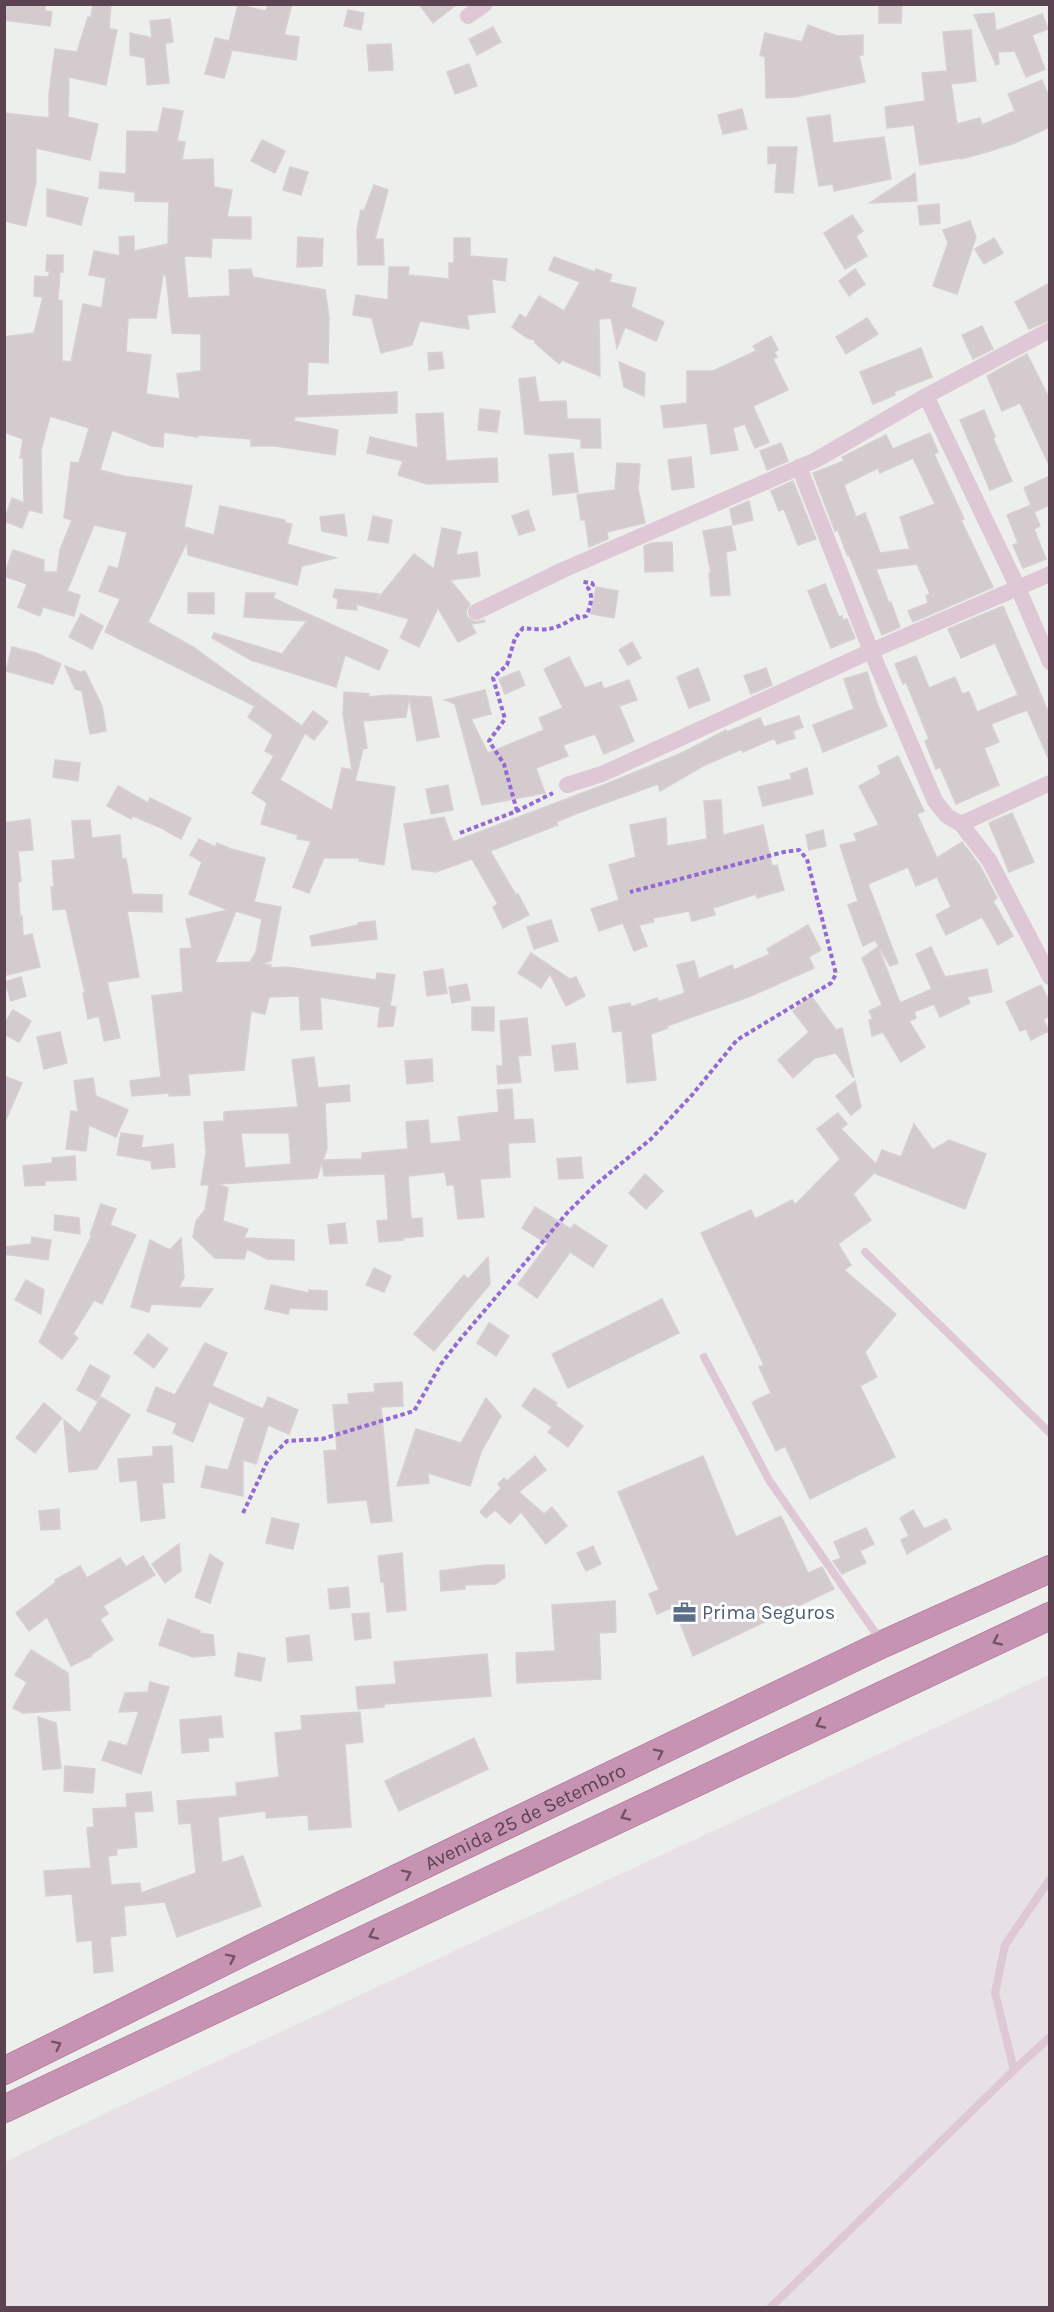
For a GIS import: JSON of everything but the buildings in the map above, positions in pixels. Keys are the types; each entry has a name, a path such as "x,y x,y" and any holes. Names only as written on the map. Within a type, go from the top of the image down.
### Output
{"highway":[{"name":"Avenida 25 de Setembro","path":"4,2072 258,1945 883,1644 1050,1569"},
{"name":"Avenida 25 de Setembro","path":"4,2109 1050,1616"}],"street":[{"path":"468,16 485,4"},
{"path":"476,612 562,570 816,460 926,396 1050,330"},
{"path":"926,396 1018,588 1050,662"},
{"path":"799,467 871,651 935,801 947,816 961,824 989,860 1050,977"},
{"path":"567,785 602,774 871,651 1050,574"},
{"path":"961,824 1050,783"}],"lane":[{"path":"865,1252 1050,1433"},
{"path":"704,1357 769,1480 883,1644"},
{"path":"1014,2070 995,1993 1005,1945 1050,1879"},
{"path":"770,2307 1050,2037"}],"path":[{"path":"517,811 504,764 489,741 505,719 493,678 507,665 515,638 523,628 541,630 559,628 577,616 579,618 586,616 590,607 591,592 588,588 593,585 584,582"},
{"path":"460,833 517,811 567,785"},
{"path":"243,1513 268,1460 287,1441 321,1439 414,1411 441,1364 458,1342 567,1213 595,1185 651,1139 692,1095 737,1040 831,984 836,974 807,859 799,850 630,892"}],"shaded area":[{"path":"1049,1675 1049,2307 5,2308 5,2162"}],"place":[{"name":"Prima Seguros","path":"684,1612"}]}
